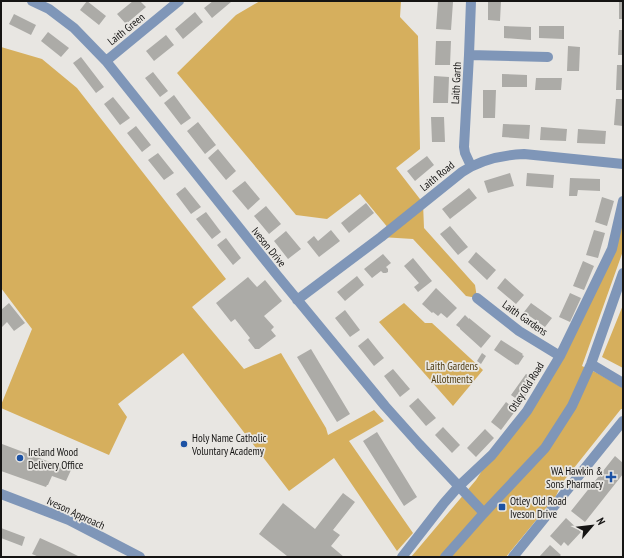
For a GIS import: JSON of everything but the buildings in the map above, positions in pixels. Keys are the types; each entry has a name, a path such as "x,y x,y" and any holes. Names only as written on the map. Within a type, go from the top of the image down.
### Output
{"street":[{"name":"Iveson Drive","path":"32,1 49,9 74,28 106,61 297,300 385,406 484,513"},
{"name":"Laith Green","path":"106,61 179,1"},
{"name":"Laith Garth","path":"471,1 470,55 464,147 471,166"},
{"path":"470,55 548,57"},
{"name":"Laith Road","path":"297,300 462,172 479,162 497,157 524,154 623,164"},
{"name":"Otley Old Road","path":"402,557 427,523 459,486 492,455 527,411 560,356 612,249 623,201"},
{"path":"445,557 545,448 572,406 591,364 623,273"},
{"name":"Laith Gardens","path":"477,298 519,331 560,356"},
{"path":"591,364 623,383"},
{"path":"513,557 623,422"},
{"name":"Iveson Approach","path":"1,494 69,520 140,557"}],"green space":[{"path":"260,1 401,1 400,17 418,36 420,149 396,168 423,203 424,228 475,285 477,298 466,296 413,239 381,237 389,229 360,194 327,219 296,215 177,73 236,15"},
{"path":"1,47 42,59 77,88 226,279 192,307 244,369 281,353 326,428 328,435 374,410 384,421 349,441 413,533 397,551 334,458 289,491 183,353 118,404 127,417 109,455 1,408 32,329 1,288"},
{"path":"623,201 623,251 582,366 623,388 623,409 621,409 562,483 556,496 506,557 411,557 476,480 492,455 527,411 612,249"},
{"name":"Laith Gardens Allotments","path":"404,303 425,323 432,323 483,370 453,406 379,322"},
{"path":"623,305 623,368 602,357"}],"place":[{"name":"Holy Name Catholic Voluntary Academy","path":"184,444"},
{"name":"Ireland Wood Delivery Office","path":"20,458"},
{"name":"WA Hawkin & Sons Pharmacy","path":"611,477"},
{"name":"Otley Old Road Iveson Drive","path":"502,507"}]}
